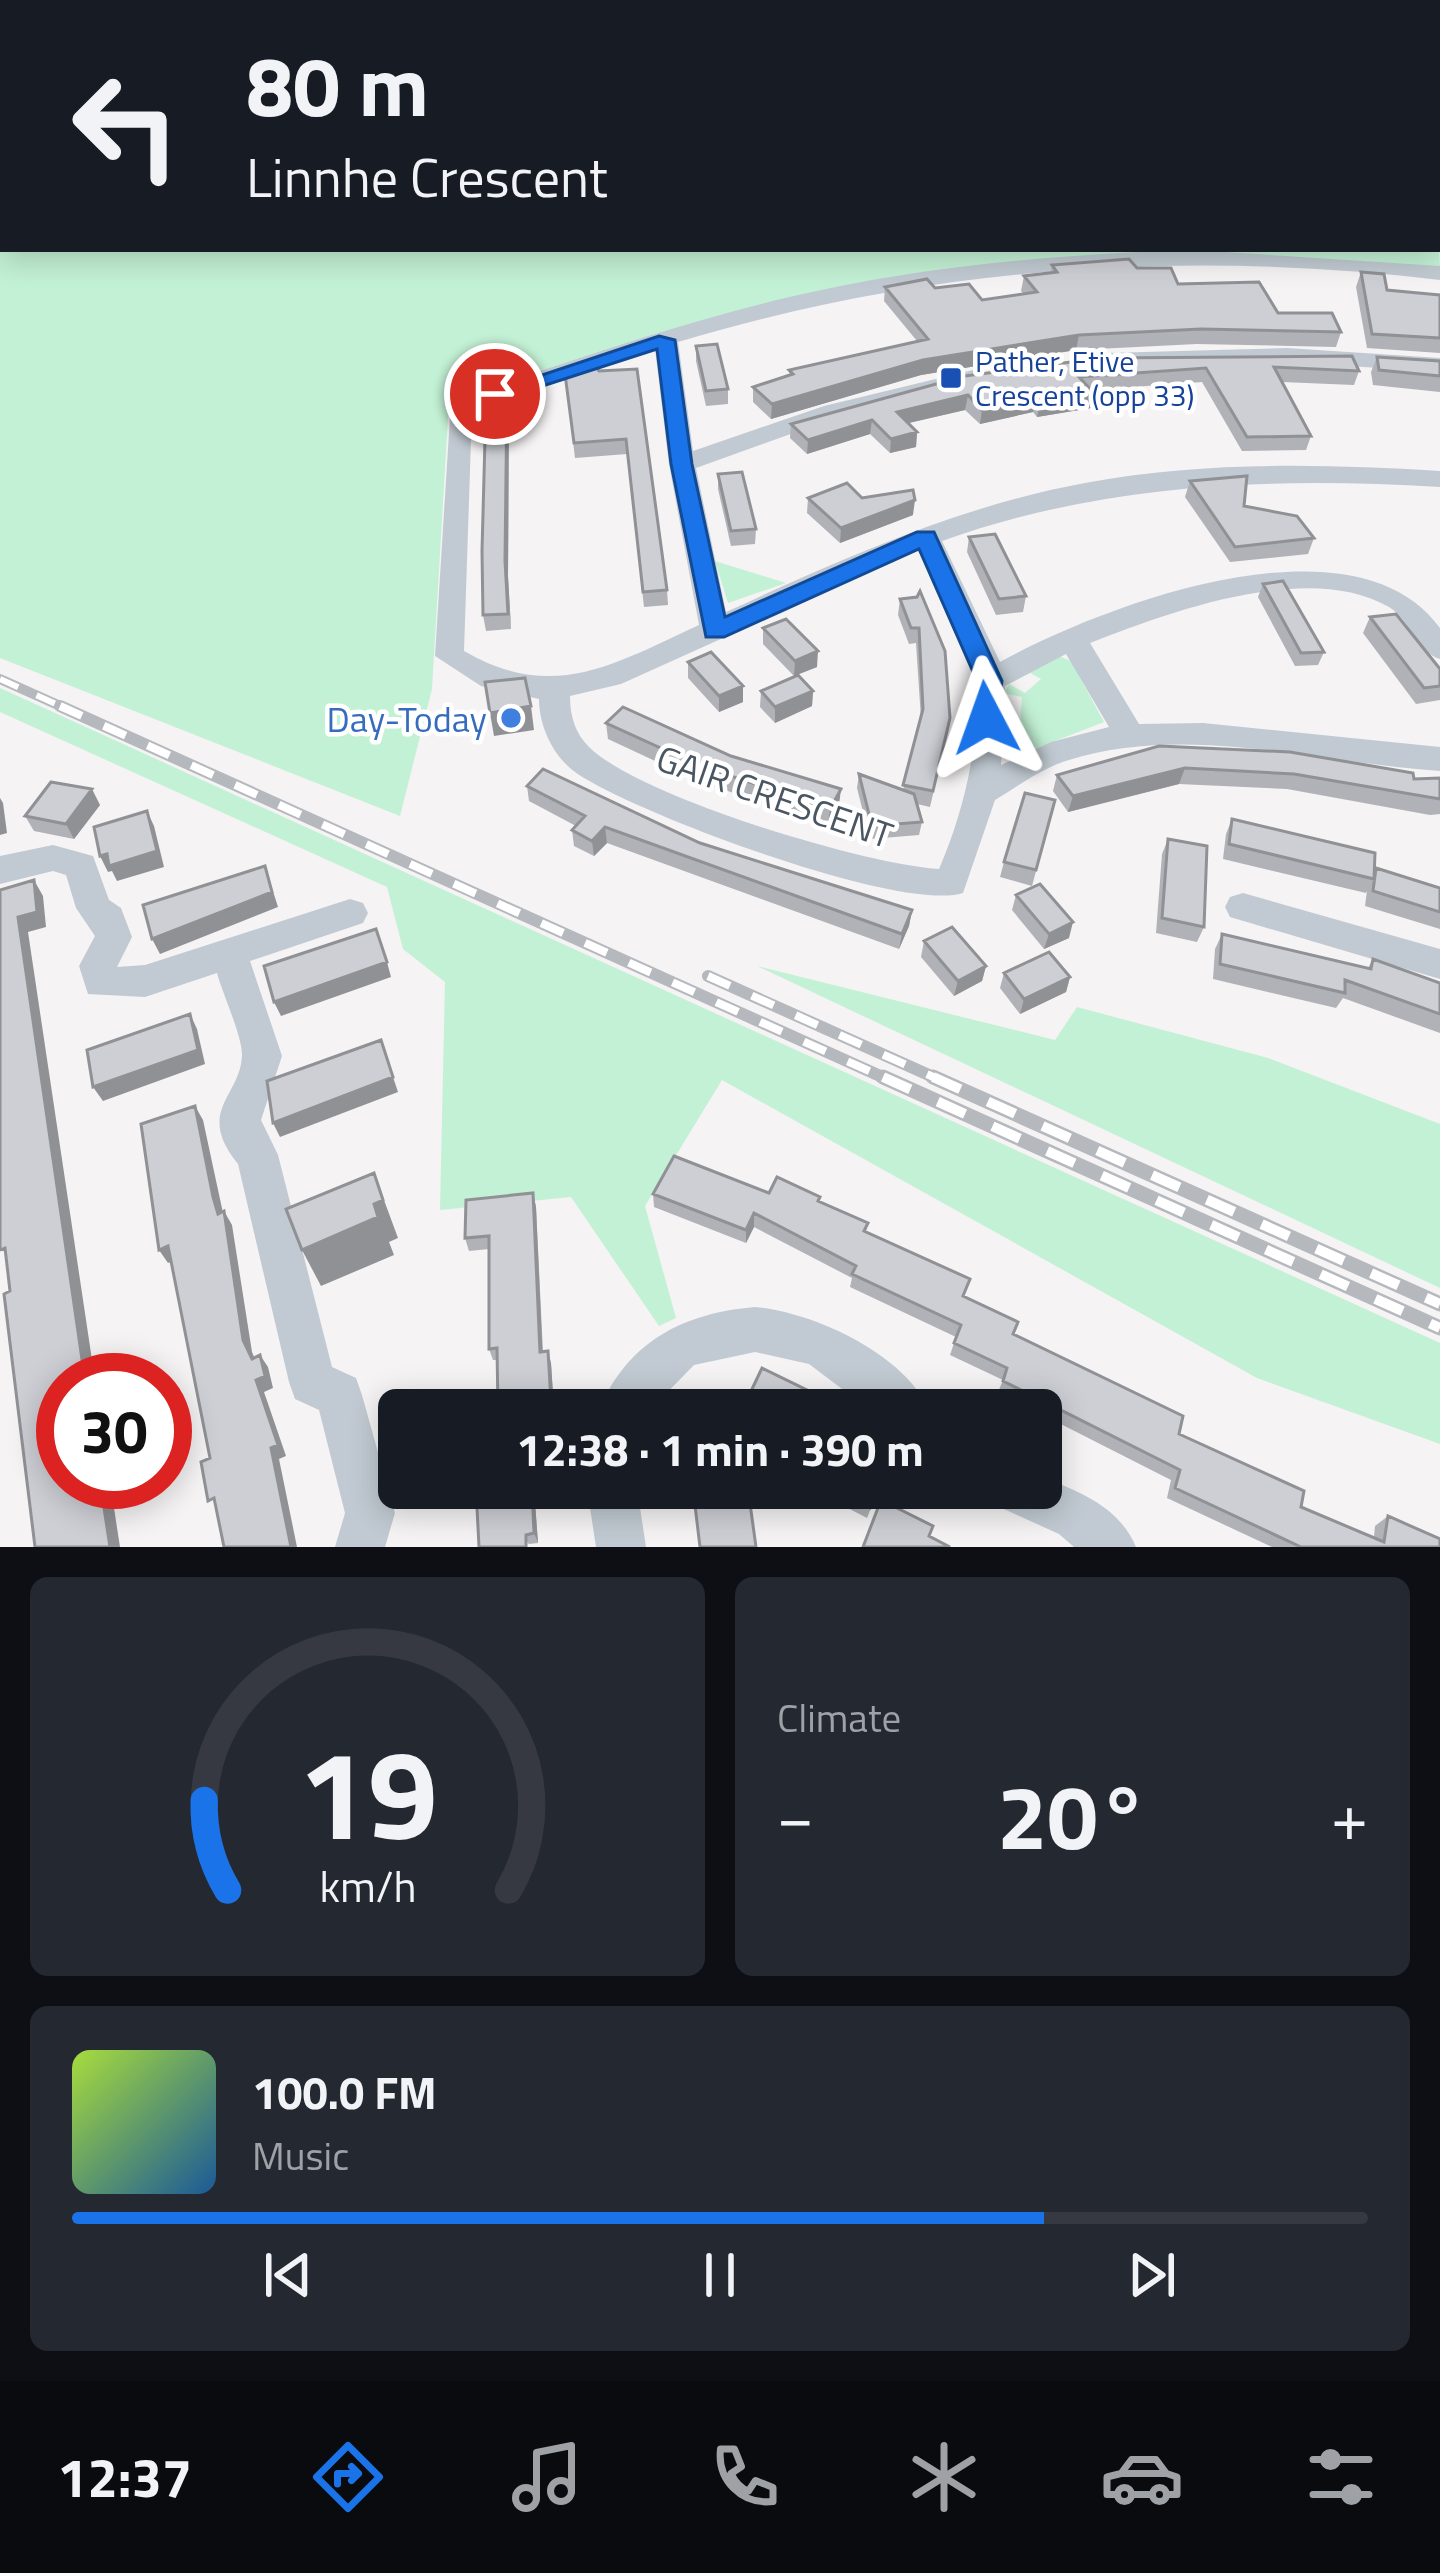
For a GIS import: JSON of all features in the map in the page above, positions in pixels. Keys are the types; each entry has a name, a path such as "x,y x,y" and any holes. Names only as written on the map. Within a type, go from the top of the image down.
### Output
{"street":[{"path":"1440,273 1208,258 1053,262 848,291 666,340 460,406 450,656 495,685 555,691 610,677 926,537 1034,502 1183,478 1279,471 1440,479"},
{"path":"666,340 682,464 715,631"},
{"path":"1088,362 1287,355 1440,365"},
{"path":"682,464 891,394 1004,373"},
{"name":"GAIR CRESCENT","path":"555,691 551,710 567,742 609,778 857,871 927,886 950,883 963,855 979,793 989,681 926,537"},
{"path":"989,681 1072,638 1146,610 1228,590 1323,579 1376,590 1403,602 1440,649"},
{"path":"1072,638 1129,735"},
{"path":"979,793 1055,752 1129,735 1265,737 1440,758"},
{"path":"0,870 52,858 81,866 94,908 109,917 114,937 98,966 101,983 145,981 350,913"},
{"path":"1243,907 1440,964"},
{"path":"229,953 262,1057 237,1114 246,1145 257,1155 312,1382 340,1395 370,1513 360,1547"},
{"path":"636,1389 651,1366 686,1340 758,1326 805,1334 852,1362 882,1389"},
{"path":"615,1509 621,1547"},
{"path":"1061,1509 1077,1516 1111,1547"}],"green space":[{"path":"0,252 1439,252 1440,269 1051,258 718,316 449,401 432,689 400,816 0,658"},
{"path":"715,561 786,583 728,603"},
{"path":"1059,656 1071,661 1104,722 1032,750 1010,748 1001,736 1000,719 1020,721 1022,697 1003,693 1009,684 1025,693 1041,679 1025,670"},
{"path":"0,688 1440,1343 1440,1444 1257,1378 722,1080 645,1206 676,1318 659,1326 571,1197 440,1210 445,982 403,949 387,887 0,712"},
{"path":"757,966 1055,1040 1077,1007 1268,1058 1440,1124 1440,1288"}],"building":[{"path":"1129,259 1137,268 1171,268 1178,284 1259,282 1278,313 1332,313 1341,332 1201,329 1079,335 923,360 772,404 753,387 793,374 789,370 928,339 885,287 927,279 935,288 969,284 982,300 1037,292 1024,276 1057,272 1052,265"},
{"path":"1361,272 1384,274 1387,290 1440,295 1440,338 1372,334"},
{"path":"717,344 728,389 706,391 696,346"},
{"path":"1352,356 1359,371 1274,367 1311,436 1247,437 1206,368 1079,377 1095,394 1040,403 1036,398 982,410 968,395 897,412 917,432 891,439 872,420 808,440 791,424 965,376 1101,358"},
{"path":"1377,357 1440,361 1440,376 1379,370"},
{"path":"594,365 599,371 637,369 667,590 643,592 626,439 574,443 565,374"},
{"path":"507,392 508,614 483,615 486,402"},
{"path":"742,472 756,529 731,531 718,474"},
{"path":"1247,476 1244,506 1297,516 1314,538 1235,547 1190,481"},
{"path":"847,483 862,498 913,490 915,500 841,528 808,498"},
{"path":"995,534 1026,596 999,599 969,537"},
{"path":"1283,581 1324,652 1301,653 1263,584"},
{"path":"920,591 945,651 950,718 933,791 903,785 923,709 919,628 911,628 900,599 917,597"},
{"path":"1396,614 1440,669 1440,686 1424,688 1370,617"},
{"path":"786,619 818,651 795,661 763,628"},
{"path":"711,652 743,686 719,696 688,662"},
{"path":"798,675 813,691 775,707 761,691"},
{"path":"525,678 531,706 490,713 485,682"},
{"path":"623,707 731,756 841,789 830,809 698,765 606,723"},
{"path":"1159,746 1290,752 1413,773 1414,779 1440,778 1440,799 1294,774 1185,768 1073,796 1057,775"},
{"path":"543,769 700,843 912,910 902,934 605,827 592,841 572,830 585,816 527,786"},
{"path":"859,774 914,794 922,822 872,826"},
{"path":"51,782 92,789 66,824 25,816"},
{"path":"1025,793 1055,800 1036,870 1004,862"},
{"path":"147,811 157,851 109,866 107,854 100,856 94,827"},
{"path":"1232,819 1375,853 1374,879 1229,844"},
{"path":"1168,839 1207,846 1204,927 1162,918"},
{"path":"265,866 272,892 152,939 143,905"},
{"path":"1376,868 1440,888 1440,912 1373,891"},
{"path":"34,880 37,912 18,917 81,1353 36,1353 36,1509 104,1509 110,1547 35,1547 4,1294 10,1291 5,1248 0,1250 0,890"},
{"path":"1040,884 1073,922 1049,934 1016,895"},
{"path":"952,927 986,966 958,981 924,941"},
{"path":"376,929 387,962 274,1002 264,966"},
{"path":"1222,934 1371,969 1373,959 1440,983 1440,1014 1345,980 1345,993 1220,964"},
{"path":"1049,952 1070,977 1024,999 1004,973"},
{"path":"190,1014 198,1050 93,1087 87,1050"},
{"path":"381,1040 393,1077 273,1123 267,1081"},
{"path":"195,1106 213,1197 218,1214 224,1211 243,1340 252,1359 260,1355 265,1376 256,1380 278,1445 271,1448 291,1547 224,1547 214,1498 208,1501 201,1462 210,1458 192,1353 168,1246 159,1250 141,1124"},
{"path":"674,1156 769,1193 777,1177 868,1223 864,1231 970,1279 963,1296 1018,1322 1013,1334 1183,1416 1179,1434 1304,1491 1301,1507 1384,1542 1388,1516 1440,1539 1440,1547 1301,1547 1175,1488 1180,1470 1062,1411 1062,1389 1019,1389 1003,1381 1007,1368 954,1343 961,1325 852,1274 856,1266 754,1213 746,1230 653,1194"},
{"path":"374,1173 383,1200 374,1204 378,1217 302,1250 286,1209"},
{"path":"533,1193 540,1352 548,1351 550,1389 498,1389 497,1348 489,1349 489,1236 465,1238 466,1200"},
{"path":"762,1368 805,1389 752,1389"},
{"path":"477,1509 533,1509 534,1533 526,1535 526,1547 479,1547"},
{"path":"695,1509 751,1509 756,1547 700,1547"},
{"path":"878,1509 899,1509 933,1526 929,1536 950,1547 863,1547"}],"railway":[{"path":"0,679 67,709"},
{"path":"60,706 889,1080"},
{"path":"708,976 940,1080"},
{"path":"883,1077 1440,1328"},
{"path":"933,1077 1440,1304"}],"place":[{"name":"Pather, Etive Crescent (opp 33)","path":"951,378"},
{"name":"Day-Today","path":"511,718"}],"route":[{"path":"495,394 666,340 682,464 715,631 926,537 980,652 989,681 986,718"}]}
